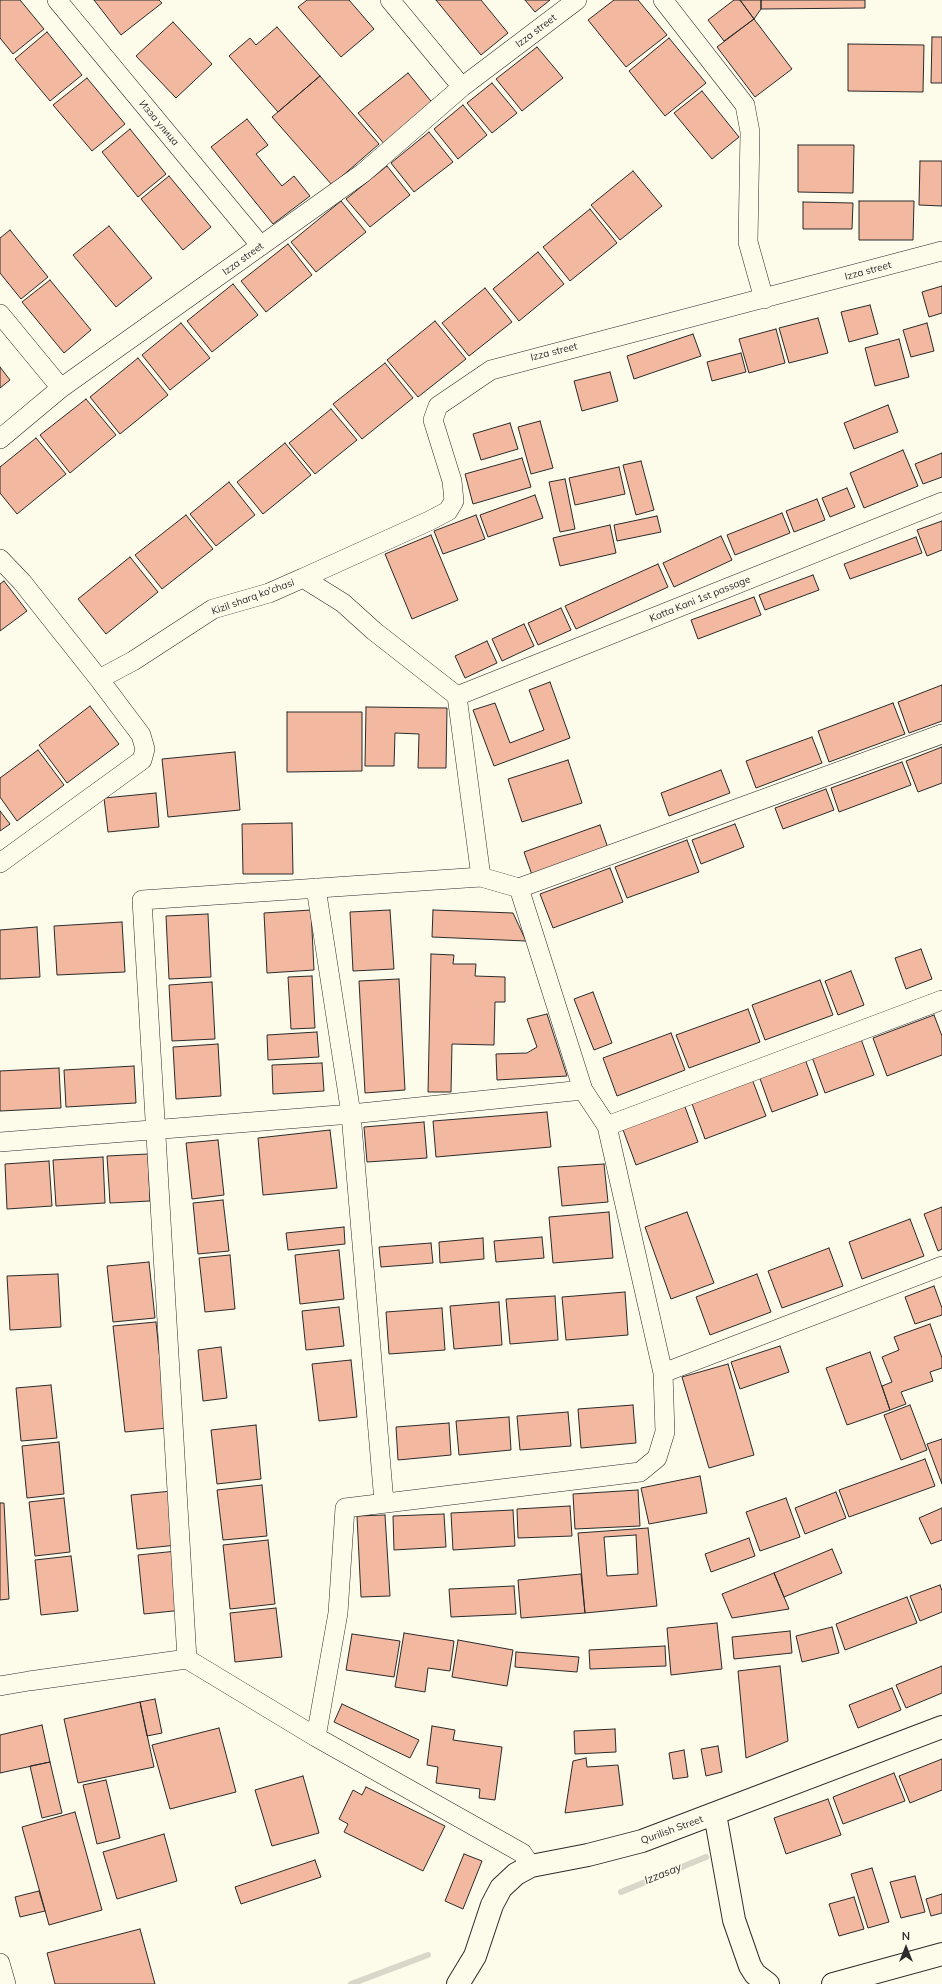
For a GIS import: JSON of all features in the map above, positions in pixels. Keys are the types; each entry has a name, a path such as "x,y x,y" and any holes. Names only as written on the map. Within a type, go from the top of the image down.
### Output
{"street":[{"name":"Изза улица","path":"57,0 261,246"},
{"path":"390,0 462,88"},
{"name":"Izza street","path":"0,439 61,388 363,172 462,88 577,0"},
{"path":"663,0 745,105 750,132 748,242 764,299"},
{"name":"Izza street","path":"303,578 326,566 429,521 448,511 454,501 452,481 433,420 438,406 491,370 942,251"},
{"path":"0,314 61,388"},
{"name":"Katta Kani 1st passage","path":"457,696 942,502"},
{"path":"0,559 22,582 99,679 141,735 145,749 142,760 0,863"},
{"name":"Kizil sharq ko'chasi","path":"99,679 133,661 213,610 269,592 303,578 343,603 374,631 457,696"},
{"path":"457,696 481,877"},
{"path":"187,1659 142,900 481,877 519,888 942,734"},
{"path":"316,888 351,1114 384,1502"},
{"path":"316,1737 338,1613 345,1508 384,1502 640,1472 658,1458 665,1432 663,1373 607,1126 583,1090 519,888"},
{"path":"607,1126 942,1000"},
{"path":"0,1142 351,1114 583,1090"},
{"path":"663,1373 942,1266"},
{"path":"0,1686 187,1659 316,1737 522,1853 531,1866"},
{"name":"Qurilish Street","path":"458,1984 475,1956 492,1905 501,1888 516,1874 531,1866 622,1846 715,1814 942,1727"},
{"path":"715,1814 734,1920 750,1966 755,1974 768,1984"},
{"path":"833,1984 942,1954"},
{"path":"0,1963 6,1984"}],"building":[{"path":"0,0 20,0 44,29 13,54 0,38"},
{"path":"94,0 159,0 162,3 121,35"},
{"path":"307,0 349,0 374,29 341,57 298,7"},
{"path":"436,0 481,0 508,33 481,55"},
{"path":"525,0 550,0 535,12"},
{"path":"614,0 638,0 667,35 626,67 588,20"},
{"path":"734,0 740,0 754,19 724,41 708,20"},
{"path":"740,0 761,0 761,9 754,19"},
{"path":"761,0 865,0 865,8 761,9"},
{"path":"754,19 792,69 755,97 717,47"},
{"path":"173,22 212,64 176,98 136,56"},
{"path":"277,27 320,76 278,112 229,56 250,38 256,45"},
{"path":"47,32 82,75 50,101 15,59"},
{"path":"932,37 942,37 942,83 931,83"},
{"path":"669,38 706,83 665,116 629,71"},
{"path":"848,44 924,45 923,92 848,91"},
{"path":"537,47 563,78 522,111 496,79"},
{"path":"408,73 435,106 386,146 358,113"},
{"path":"320,76 379,144 332,185 272,117"},
{"path":"87,78 125,124 92,151 53,105"},
{"path":"492,83 517,113 492,133 467,103"},
{"path":"702,91 739,137 712,159 674,113"},
{"path":"463,105 487,135 458,159 434,129"},
{"path":"247,119 268,145 256,154 282,186 294,176 310,196 273,224 211,147"},
{"path":"130,129 166,174 138,197 102,152"},
{"path":"429,132 453,162 414,192 391,163"},
{"path":"798,145 854,145 853,193 798,192"},
{"path":"920,161 942,161 942,206 919,205"},
{"path":"387,166 410,195 370,227 346,199"},
{"path":"633,171 662,206 620,240 591,205"},
{"path":"169,176 211,227 183,250 141,199"},
{"path":"341,201 366,232 316,272 291,242"},
{"path":"859,201 914,201 913,240 859,240"},
{"path":"803,202 853,203 852,229 803,229"},
{"path":"590,209 617,243 570,281 543,247"},
{"path":"109,226 152,278 116,307 73,255"},
{"path":"10,230 48,277 21,299 0,273 0,238"},
{"path":"288,244 312,275 266,312 241,281"},
{"path":"538,252 564,284 519,321 493,289"},
{"path":"50,280 91,330 64,353 22,302"},
{"path":"233,284 258,315 212,352 187,321"},
{"path":"942,286 942,313 929,317 922,292"},
{"path":"485,288 512,322 469,356 442,323"},
{"path":"870,305 878,334 849,342 841,312"},
{"path":"818,318 828,353 789,363 779,328"},
{"path":"435,321 466,359 418,397 387,360"},
{"path":"181,323 210,358 170,390 142,355"},
{"path":"927,323 934,351 911,357 903,330"},
{"path":"776,329 785,363 749,373 739,339"},
{"path":"693,334 701,356 634,379 627,356"},
{"path":"899,339 909,377 875,386 865,348"},
{"path":"741,353 746,372 712,381 707,362"},
{"path":"138,358 168,395 120,434 90,397"},
{"path":"385,363 413,398 362,439 333,404"},
{"path":"0,367 10,380 0,388"},
{"path":"610,372 618,401 582,411 574,381"},
{"path":"86,399 116,435 70,473 40,435"},
{"path":"888,405 898,432 854,449 844,423"},
{"path":"331,409 357,440 315,474 289,443"},
{"path":"540,421 553,468 531,474 518,427"},
{"path":"510,423 518,449 481,460 473,434"},
{"path":"36,438 66,474 17,514 0,493 0,467"},
{"path":"285,443 311,475 263,514 237,482"},
{"path":"903,450 918,486 864,508 850,473"},
{"path":"942,453 942,477 923,484 915,464"},
{"path":"522,458 531,487 473,504 465,474"},
{"path":"641,461 654,510 636,515 623,465"},
{"path":"619,467 625,494 575,505 569,478"},
{"path":"565,479 575,529 560,532 549,482"},
{"path":"229,482 255,515 216,546 190,514"},
{"path":"847,488 855,507 830,517 822,498"},
{"path":"535,495 543,518 488,537 480,515"},
{"path":"817,499 825,520 794,532 786,511"},
{"path":"782,513 790,533 735,555 727,535"},
{"path":"186,515 213,549 162,589 135,555"},
{"path":"476,515 485,539 443,554 434,531"},
{"path":"657,516 661,532 617,541 614,525"},
{"path":"942,521 942,550 927,556 917,530"},
{"path":"610,525 616,553 560,566 553,538"},
{"path":"431,535 458,600 412,619 385,554"},
{"path":"721,536 732,560 674,587 663,563"},
{"path":"916,537 922,553 850,579 844,564"},
{"path":"130,557 158,592 106,634 78,599"},
{"path":"658,564 668,587 576,629 565,606"},
{"path":"813,575 819,590 765,610 759,595"},
{"path":"4,581 27,611 0,631 0,584"},
{"path":"754,597 761,615 698,639 691,620"},
{"path":"561,608 571,630 538,645 528,623"},
{"path":"524,624 534,646 502,661 492,639"},
{"path":"487,641 497,663 465,678 455,656"},
{"path":"550,682 570,738 494,766 473,710 495,703 510,743 544,730 529,690"},
{"path":"942,685 942,721 909,733 898,702"},
{"path":"893,703 905,734 829,762 818,731"},
{"path":"90,706 119,744 67,783 39,745"},
{"path":"366,707 447,708 446,768 418,768 419,734 395,733 394,766 365,766"},
{"path":"287,712 362,712 362,771 287,772"},
{"path":"812,737 822,763 756,788 746,761"},
{"path":"942,747 942,783 918,792 906,761"},
{"path":"38,750 64,785 17,821 0,797 0,778"},
{"path":"235,752 240,810 168,817 162,759"},
{"path":"568,760 582,803 522,822 508,779"},
{"path":"902,762 911,785 839,812 831,788"},
{"path":"721,770 730,793 669,816 661,793"},
{"path":"826,789 834,810 783,829 775,808"},
{"path":"156,793 159,827 108,832 104,798"},
{"path":"0,811 10,824 0,831"},
{"path":"292,823 293,874 243,874 242,824"},
{"path":"735,824 744,847 701,864 692,840"},
{"path":"600,825 608,848 532,875 524,852"},
{"path":"687,840 699,872 627,898 615,867"},
{"path":"610,868 623,902 553,928 540,894"},
{"path":"311,910 314,970 267,973 264,913"},
{"path":"390,910 394,969 353,971 350,912"},
{"path":"433,910 513,913 526,941 432,937"},
{"path":"208,914 211,977 169,979 166,916"},
{"path":"122,922 125,972 57,975 54,926"},
{"path":"37,927 40,977 0,979 0,930"},
{"path":"921,949 932,979 906,989 895,958"},
{"path":"431,954 454,955 453,964 476,964 475,976 505,977 505,1002 495,1002 494,1045 452,1044 451,1092 428,1092"},
{"path":"851,971 864,1005 838,1015 825,981"},
{"path":"312,976 315,1028 291,1029 288,977"},
{"path":"399,979 405,1090 365,1093 359,981"},
{"path":"820,980 833,1015 765,1040 752,1005"},
{"path":"212,982 215,1039 172,1041 169,985"},
{"path":"593,992 612,1043 594,1050 574,999"},
{"path":"748,1009 760,1042 689,1068 676,1035"},
{"path":"547,1014 567,1076 497,1080 496,1054 527,1053 537,1047 527,1019"},
{"path":"934,1015 942,1036 942,1055 887,1076 873,1038"},
{"path":"317,1032 319,1057 268,1060 267,1035"},
{"path":"671,1033 685,1070 617,1096 603,1058"},
{"path":"861,1039 874,1075 825,1093 812,1057"},
{"path":"218,1044 221,1096 176,1099 173,1047"},
{"path":"805,1059 818,1095 772,1112 759,1076"},
{"path":"322,1063 324,1091 273,1094 272,1065"},
{"path":"134,1066 136,1103 66,1107 64,1070"},
{"path":"59,1068 61,1108 0,1111 0,1071"},
{"path":"752,1079 766,1116 705,1139 691,1101"},
{"path":"684,1104 698,1142 636,1165 622,1127"},
{"path":"547,1112 551,1147 436,1157 433,1121"},
{"path":"424,1122 427,1158 367,1162 364,1127"},
{"path":"330,1130 337,1188 263,1195 258,1138"},
{"path":"218,1140 224,1195 192,1199 186,1143"},
{"path":"148,1154 150,1201 110,1203 107,1156"},
{"path":"103,1157 105,1203 56,1206 53,1160"},
{"path":"49,1161 52,1206 7,1209 5,1164"},
{"path":"604,1164 608,1202 562,1206 558,1167"},
{"path":"223,1200 229,1251 198,1254 193,1203"},
{"path":"942,1207 942,1249 938,1251 924,1214"},
{"path":"609,1212 613,1258 553,1263 549,1217"},
{"path":"687,1212 714,1283 671,1299 645,1227"},
{"path":"910,1219 924,1256 862,1279 849,1242"},
{"path":"344,1227 345,1244 288,1250 286,1233"},
{"path":"542,1237 544,1258 496,1262 494,1241"},
{"path":"483,1238 484,1259 440,1263 439,1242"},
{"path":"431,1243 433,1263 381,1267 379,1247"},
{"path":"829,1248 843,1286 782,1308 768,1271"},
{"path":"339,1250 344,1299 300,1304 295,1255"},
{"path":"230,1255 235,1309 205,1312 199,1258"},
{"path":"149,1262 155,1318 113,1322 107,1266"},
{"path":"58,1274 61,1327 10,1330 7,1276"},
{"path":"757,1274 771,1312 710,1335 696,1297"},
{"path":"934,1286 942,1308 942,1315 915,1324 905,1297"},
{"path":"625,1292 628,1335 566,1340 562,1297"},
{"path":"555,1296 558,1340 510,1344 506,1299"},
{"path":"499,1302 502,1345 454,1349 450,1306"},
{"path":"339,1307 344,1346 306,1350 302,1311"},
{"path":"442,1308 445,1350 389,1354 386,1312"},
{"path":"156,1322 167,1428 125,1432 113,1326"},
{"path":"930,1324 942,1358 942,1368 930,1372 933,1381 901,1392 906,1404 890,1410 882,1386 892,1382 882,1357 899,1350 894,1337"},
{"path":"780,1346 789,1372 740,1389 731,1362"},
{"path":"221,1347 227,1398 203,1401 198,1350"},
{"path":"870,1352 890,1410 847,1425 826,1368"},
{"path":"351,1360 357,1417 319,1421 312,1364"},
{"path":"728,1364 754,1455 709,1468 682,1377"},
{"path":"51,1385 57,1438 21,1441 16,1388"},
{"path":"633,1405 636,1443 581,1448 578,1409"},
{"path":"910,1405 927,1450 901,1460 884,1415"},
{"path":"568,1412 571,1446 520,1450 517,1416"},
{"path":"509,1417 511,1450 459,1455 456,1421"},
{"path":"449,1423 451,1455 398,1460 396,1427"},
{"path":"256,1425 261,1479 217,1484 211,1430"},
{"path":"942,1439 942,1484 927,1444"},
{"path":"59,1442 64,1494 27,1498 22,1446"},
{"path":"925,1459 935,1486 849,1517 839,1490"},
{"path":"700,1476 707,1513 649,1524 641,1488"},
{"path":"262,1485 267,1536 223,1540 217,1490"},
{"path":"638,1490 640,1526 575,1529 573,1494"},
{"path":"172,1491 178,1545 137,1549 131,1495"},
{"path":"836,1492 846,1518 805,1534 795,1508"},
{"path":"64,1498 70,1552 35,1556 29,1502"},
{"path":"786,1498 800,1537 760,1551 746,1512"},
{"path":"0,1503 4,1503 9,1599 0,1600"},
{"path":"570,1506 572,1536 518,1538 517,1509"},
{"path":"942,1508 942,1540 931,1544 919,1518"},
{"path":"513,1510 515,1546 453,1550 451,1513"},
{"path":"444,1514 446,1547 394,1550 393,1516"},
{"path":"385,1515 390,1596 361,1597 357,1516"},
{"path":"648,1528 657,1606 585,1613 578,1533","holes":["636,1535 638,1574 607,1576 604,1537"]},
{"path":"749,1538 755,1556 711,1572 705,1554"},
{"path":"268,1540 275,1604 230,1609 223,1545"},
{"path":"832,1549 842,1573 784,1597 774,1573"},
{"path":"177,1551 183,1610 144,1614 138,1555"},
{"path":"71,1556 78,1611 41,1615 35,1560"},
{"path":"774,1573 789,1609 732,1618 722,1594"},
{"path":"581,1574 585,1613 521,1618 518,1580"},
{"path":"940,1585 942,1591 942,1612 920,1621 910,1596"},
{"path":"514,1586 516,1614 451,1617 449,1589"},
{"path":"907,1597 917,1623 845,1650 836,1624"},
{"path":"276,1608 282,1657 235,1662 230,1613"},
{"path":"717,1623 722,1669 671,1675 667,1628"},
{"path":"832,1627 839,1653 802,1662 796,1636"},
{"path":"790,1631 792,1653 734,1659 732,1637"},
{"path":"404,1633 454,1641 450,1671 428,1668 425,1692 395,1687"},
{"path":"352,1634 400,1641 394,1677 346,1670"},
{"path":"458,1640 513,1650 507,1686 452,1677"},
{"path":"665,1646 666,1666 590,1669 589,1650"},
{"path":"516,1652 579,1657 577,1672 515,1667"},
{"path":"780,1666 788,1741 746,1758 738,1671"},
{"path":"942,1666 942,1693 906,1708 896,1685"},
{"path":"892,1688 901,1710 858,1728 849,1705"},
{"path":"155,1699 162,1733 147,1736 140,1702"},
{"path":"140,1702 154,1767 78,1783 64,1719"},
{"path":"342,1704 419,1740 410,1758 334,1722"},
{"path":"42,1725 50,1762 0,1773 0,1735"},
{"path":"432,1726 455,1730 453,1740 502,1747 495,1800 479,1798 480,1789 436,1783 438,1767 427,1765"},
{"path":"219,1728 236,1792 170,1809 152,1745"},
{"path":"615,1729 616,1752 575,1754 574,1731"},
{"path":"718,1746 722,1772 706,1776 701,1749"},
{"path":"684,1750 688,1777 673,1779 669,1753"},
{"path":"586,1758 587,1767 618,1765 623,1805 565,1813 573,1761"},
{"path":"942,1759 942,1790 910,1803 899,1776"},
{"path":"50,1762 62,1813 42,1818 30,1766"},
{"path":"894,1773 905,1801 843,1824 833,1797"},
{"path":"303,1776 319,1833 272,1846 255,1790"},
{"path":"106,1780 120,1838 97,1844 83,1785"},
{"path":"366,1787 445,1826 423,1871 344,1832 348,1824 339,1819 353,1790 362,1795"},
{"path":"828,1799 841,1835 786,1854 774,1818"},
{"path":"75,1812 102,1910 49,1925 22,1827"},
{"path":"164,1834 177,1881 117,1899 103,1852"},
{"path":"464,1854 482,1861 463,1909 445,1901"},
{"path":"315,1860 321,1877 241,1904 235,1887"},
{"path":"872,1868 889,1922 868,1928 851,1874"},
{"path":"915,1876 925,1912 901,1918 890,1882"},
{"path":"39,1891 45,1911 20,1917 15,1897"},
{"path":"942,1894 942,1913 931,1916 926,1899"},
{"path":"854,1897 864,1929 839,1936 829,1904"},
{"path":"140,1929 155,1984 55,1984 47,1953"}],"waterway":[{"name":"Izzasay","path":"621,1892 706,1857"},
{"name":"Izzasay","path":"351,1984 428,1955"}]}
